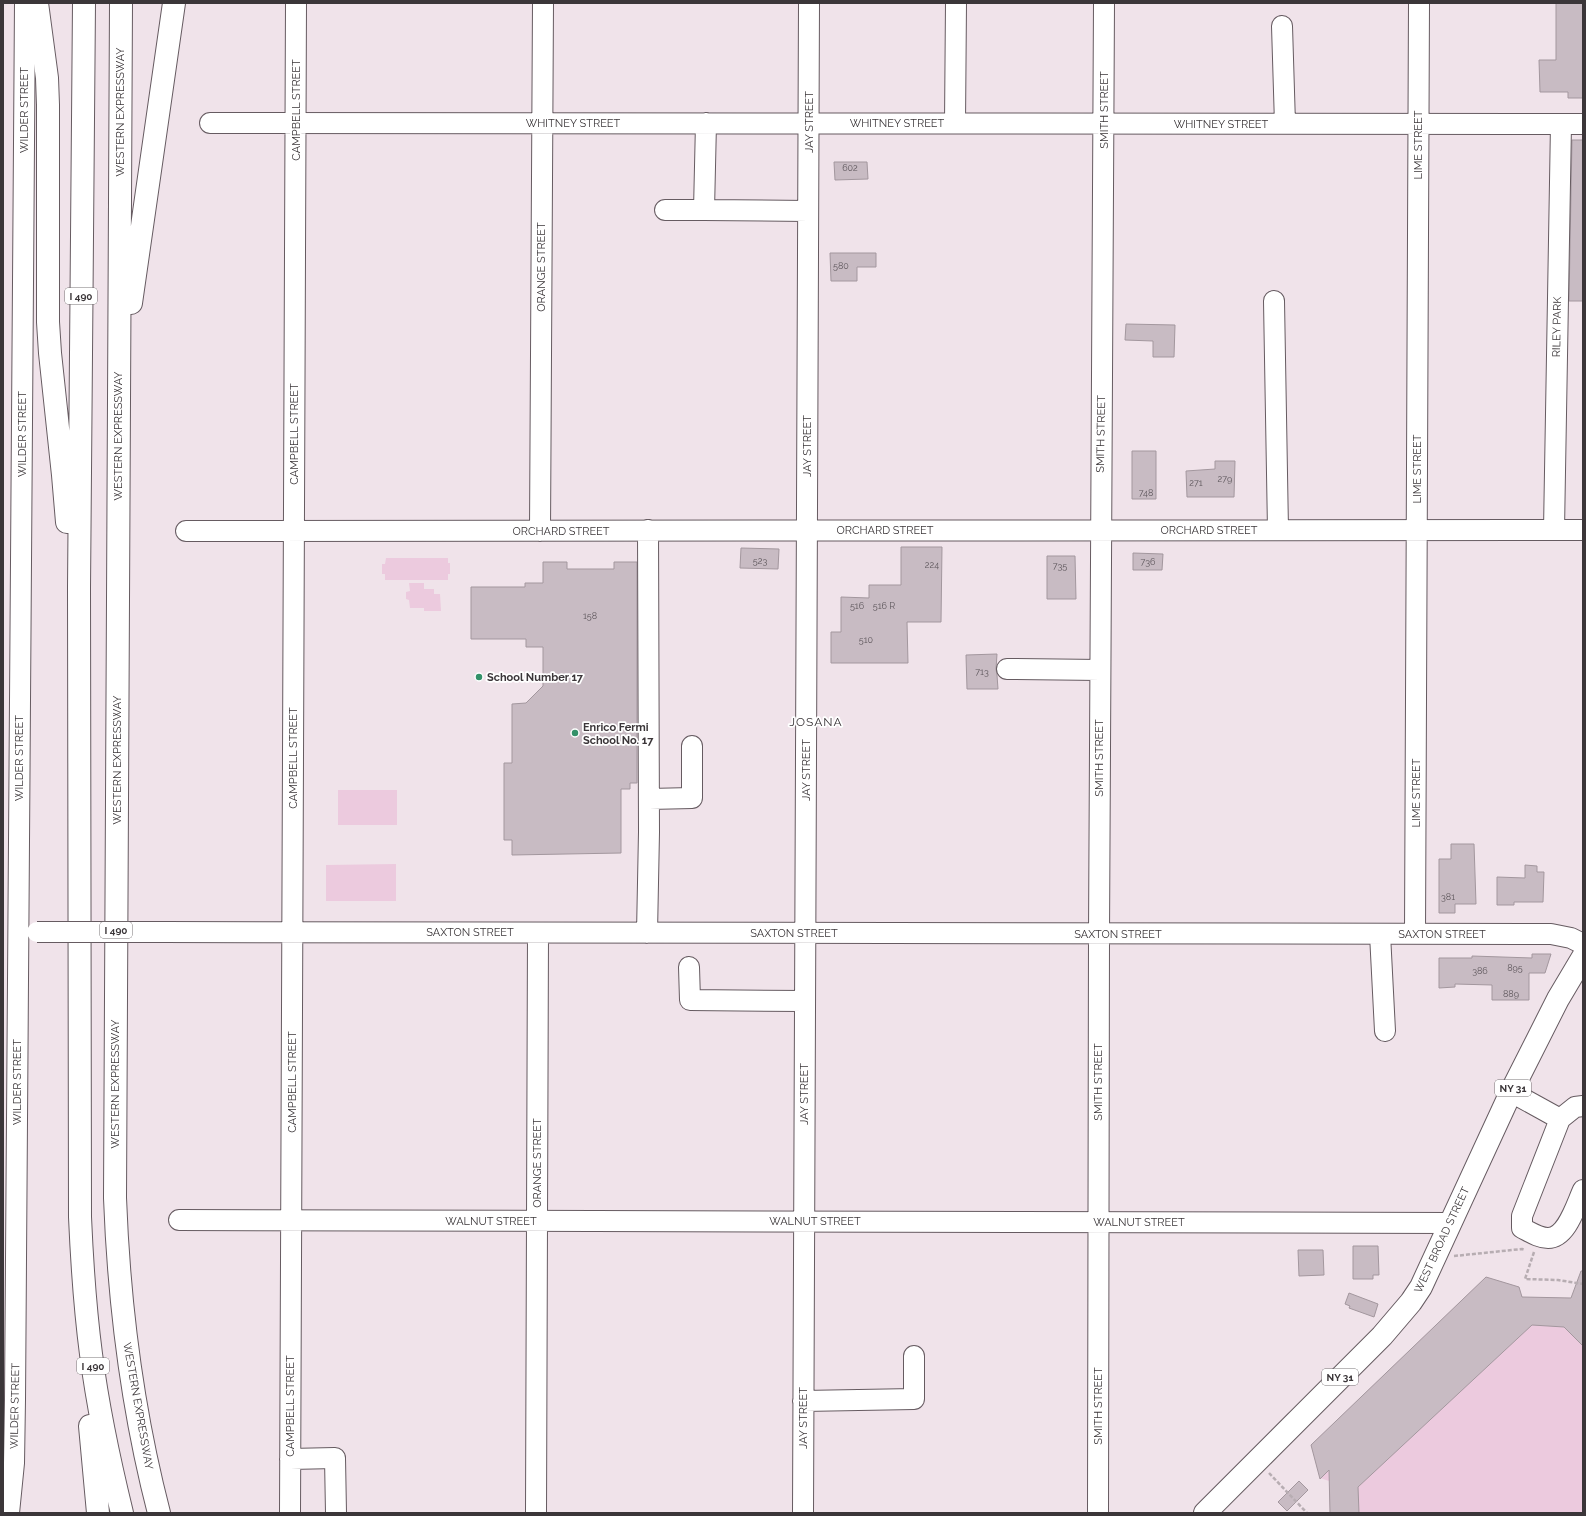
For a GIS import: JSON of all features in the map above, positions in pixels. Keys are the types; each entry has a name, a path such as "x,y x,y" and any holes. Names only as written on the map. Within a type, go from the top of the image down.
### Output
{"main road":[{"path":"37,3 47,78 48,105 49,348 63,475 65,514 79,588"},
{"name":"I 490","path":"84,3 79,588 80,1217 83,1272 91,1354 105,1435 122,1513"},
{"name":"WESTERN EXPRESSWAY","path":"121,3 115,1191 125,1334 142,1442 159,1513"},
{"path":"118,470 123,387 134,277 174,3"},
{"name":"WEST BROAD STREET","path":"1205,1513 1398,1318 1411,1302 1421,1287 1510,1092 1558,999 1583,957"},
{"path":"80,1217 84,1341 98,1513"},
{"path":"133,1389 166,1513"}],"street":[{"name":"WILDER STREET","path":"9,1513 13,1483 15,1434 19,932 11,769 12,526 25,3"},
{"name":"CAMPBELL STREET","path":"290,1513 296,3"},
{"name":"ORANGE STREET","path":"540,531 543,3"},
{"name":"JAY STREET","path":"803,1513 809,3"},
{"path":"955,123 956,3"},
{"name":"SMITH STREET","path":"1098,1513 1100,670 1104,3"},
{"name":"LIME STREET","path":"1415,934 1419,3"},
{"path":"1282,26 1285,124"},
{"name":"WHITNEY STREET","path":"210,123 1583,124"},
{"path":"704,210 706,123"},
{"name":"RILEY PARK","path":"1554,530 1561,124"},
{"path":"665,210 808,211"},
{"path":"1274,301 1278,530"},
{"path":"646,933 649,799 648,530"},
{"name":"ORCHARD STREET","path":"186,531 1583,530"},
{"path":"1007,669 1100,670"},
{"path":"649,799 692,798 692,746"},
{"name":"SAXTON STREET","path":"19,932 1551,934 1571,938 1583,944"},
{"name":"ORANGE STREET","path":"536,1513 538,933"},
{"path":"1380,934 1385,1031"},
{"path":"689,968 690,1000 805,1001"},
{"path":"1510,1092 1560,1119"},
{"path":"1583,1106 1575,1107 1560,1119 1522,1216 1522,1228 1536,1236 1548,1238 1558,1236 1564,1230 1583,1190"},
{"name":"WALNUT STREET","path":"179,1220 1450,1223"},
{"path":"803,1401 914,1399 914,1356"},
{"path":"290,1459 335,1458 336,1513"}],"path":[{"path":"1535,1248 1525,1279 1558,1280 1583,1284"},
{"path":"1434,1257 1522,1250 1533,1253"},
{"path":"1257,1461 1307,1513"}],"shaded area":[{"path":"386,558 448,558 448,563 450,563 450,574 448,574 448,580 385,580 385,574 382,574 382,564 385,564"},
{"path":"409,583 424,583 424,589 434,589 434,594 440,594 441,611 424,611 424,608 410,608 409,600 406,599 406,592 410,591"},
{"path":"338,790 397,790 397,825 338,825"},
{"path":"396,864 396,901 326,901 326,865"},
{"path":"1486,1277 1519,1287 1522,1297 1571,1298 1583,1290 1583,1513 1330,1513 1329,1481 1320,1478 1311,1445"}],"building":[{"path":"1556,3 1583,3 1583,98 1568,98 1568,92 1540,92 1539,60 1556,60"},
{"path":"1572,140 1583,140 1583,301 1569,301"},
{"path":"834,162 867,162 868,179 835,180"},
{"path":"830,253 876,253 876,267 857,267 857,281 831,281"},
{"path":"1126,324 1175,325 1174,357 1153,357 1153,341 1125,340"},
{"path":"1132,451 1156,451 1156,499 1132,499"},
{"path":"1215,461 1235,461 1234,497 1187,497 1186,471 1215,469"},
{"path":"901,547 942,547 941,622 907,622 908,663 831,663 831,632 841,632 841,597 869,598 869,585 901,585"},
{"path":"741,548 779,549 778,569 740,568"},
{"path":"1133,553 1163,554 1162,570 1133,570"},
{"path":"1047,556 1075,556 1076,599 1047,599"},
{"name":"Enrico Fermi School No. 17","path":"543,562 567,562 567,569 614,569 614,562 637,562 637,783 630,783 630,789 621,789 621,853 512,855 512,840 504,840 504,763 512,763 512,704 526,703 543,686 543,647 526,647 526,639 471,639 471,587 525,587 525,583 543,583"},
{"path":"997,654 996,669 998,689 967,689 966,655"},
{"path":"1451,844 1474,844 1476,904 1455,904 1455,913 1439,913 1439,859 1451,859"},
{"path":"1525,865 1537,866 1537,872 1544,872 1543,902 1514,902 1514,905 1497,905 1497,877 1525,878"},
{"path":"1532,954 1551,954 1545,973 1529,973 1529,1000 1492,1000 1492,985 1455,984 1455,987 1439,988 1439,958 1472,958 1472,956 1532,958"},
{"path":"1353,1246 1378,1246 1379,1275 1373,1275 1373,1279 1353,1279"},
{"path":"1298,1250 1323,1250 1324,1275 1299,1276"},
{"path":"1581,1271 1583,1271 1583,1346 1564,1327 1532,1325 1358,1487 1359,1513 1330,1513 1329,1470 1320,1479 1311,1445 1486,1277 1519,1287 1522,1297 1571,1298"},
{"path":"1349,1293 1378,1304 1374,1317 1349,1308 1350,1306 1345,1304"},
{"path":"1299,1481 1308,1490 1287,1511 1278,1502"}],"place":[{"name":"School Number 17","path":"479,677"},
{"name":"Enrico Fermi School No. 17","path":"575,733"}],"district":[{"name":"JOSANA","path":"816,722"}]}
